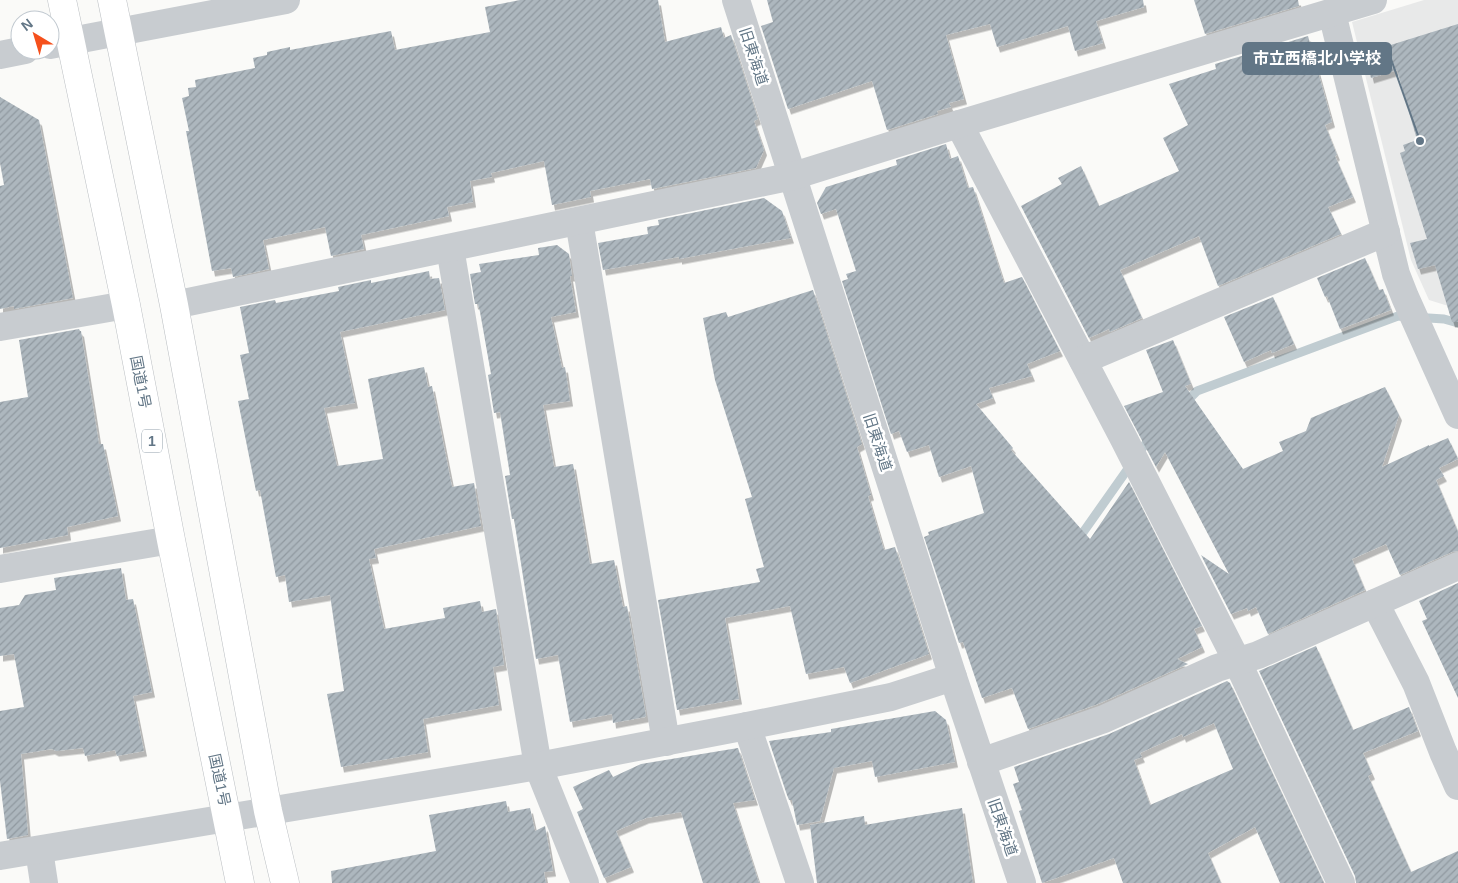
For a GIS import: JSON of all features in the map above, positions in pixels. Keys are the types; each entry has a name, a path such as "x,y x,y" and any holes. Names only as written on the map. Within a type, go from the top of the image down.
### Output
{"highway":[{"name":"国道1号","path":"62,0 60,43 126,305 240,883"},
{"path":"112,0 174,305 268,811 285,883"}],"street":[{"path":"60,43 286,0"},
{"name":"旧東海道","path":"736,0 953,678 1022,883"},
{"path":"174,305 793,176 959,124 1373,0"},
{"path":"1332,12 1396,274 1458,415"},
{"path":"959,124 1083,360 1237,661 1340,883"},
{"path":"579,221 666,742"},
{"path":"1083,360 1386,232"},
{"path":"450,248 538,766 585,883"},
{"path":"0,327 126,305"},
{"path":"0,569 171,540"},
{"path":"981,762 1104,719 1217,668 1258,655 1458,566"},
{"path":"1375,603 1416,683 1458,786"},
{"path":"0,856 538,766 891,697 953,678"},
{"path":"747,726 800,883"},
{"path":"39,850 44,883"}],"shaded area":[{"path":"1424,0 1458,0 1458,309 1429,300 1411,260 1352,22"}],"building":[{"path":"520,0 658,0 665,42 721,27 724,38 731,35 758,119 754,121 764,150 756,168 652,189 650,179 590,191 591,197 552,205 544,161 491,173 492,177 470,181 473,202 447,207 449,216 361,235 364,249 331,256 325,227 263,240 269,269 233,277 231,268 212,271 186,131 189,131 182,98 189,96 188,88 196,87 195,80 255,68 253,58 267,55 267,52 290,47 290,50 391,31 395,50 490,32 485,7"},
{"path":"767,0 1143,0 1144,7 1096,21 1103,43 1075,51 1068,26 997,47 990,24 946,35 964,99 949,103 951,107 937,111 938,114 887,130 872,81 788,109 761,26 773,22"},
{"path":"1194,0 1298,0 1299,6 1205,34"},
{"path":"1458,24 1458,322 1452,322 1435,265 1418,269 1410,243 1427,239 1400,153 1405,151 1403,145 1417,140 1397,70 1371,78 1365,53"},
{"path":"1308,36 1332,122 1325,125 1337,155 1335,156 1353,197 1328,207 1341,234 1218,286 1199,236 1120,270 1142,318 1110,332 1109,329 1089,338 1021,206 1062,184 1058,178 1081,166 1099,206 1179,171 1163,138 1188,125 1169,84 1216,69 1215,64"},
{"path":"0,97 39,120 73,298 14,309 14,306 0,309 0,186 4,185 0,163"},
{"path":"946,144 950,159 958,156 968,188 973,187 1004,283 1022,277 1060,351 1027,364 1032,376 989,388 993,398 976,404 1013,448 1011,450 1090,539 1129,482 1202,626 1194,629 1202,647 1177,659 1188,664 1098,704 1028,729 1012,688 982,698 963,642 959,643 924,537 929,535 928,532 984,513 971,466 939,477 929,445 907,452 899,431 891,434 842,281 848,279 846,274 856,271 836,209 821,214 817,203 826,187 897,165 896,160"},
{"path":"764,198 782,211 791,238 679,259 679,257 603,270 598,243 648,234 647,227 659,225 658,220"},
{"path":"557,245 569,254 572,276 570,276 576,312 551,317 562,368 565,367 570,401 543,405 554,467 573,464 590,564 614,560 623,607 627,606 646,716 613,723 612,714 570,722 558,655 536,659 514,519 512,519 505,476 510,475 500,412 494,413 488,375 491,374 480,312 478,304 475,304 470,274 481,272 479,264 539,255 538,248"},
{"path":"1365,258 1379,290 1383,289 1391,310 1340,329 1327,296 1325,297 1317,278"},
{"path":"429,271 430,279 439,278 445,310 340,332 355,403 324,408 337,466 383,459 368,379 424,367 428,387 432,386 452,487 474,483 481,526 374,549 376,558 369,559 384,629 445,618 443,608 480,601 482,612 496,609 504,665 493,667 499,705 423,719 428,752 341,767 327,694 344,691 330,595 289,602 285,575 276,577 260,490 256,491 238,401 249,399 240,355 249,353 240,307 275,300 276,303 339,291 338,287 371,280 371,283"},
{"path":"813,290 862,444 857,447 871,495 868,496 884,550 895,547 929,654 850,683 844,667 806,674 790,606 725,618 739,699 677,710 658,600 760,582 756,569 764,567 745,499 752,497 715,380 703,318 726,312 728,317"},
{"path":"1273,297 1294,344 1272,353 1271,350 1244,362 1224,317"},
{"path":"79,329 81,331 99,444 103,444 118,516 67,527 68,535 0,548 0,402 28,397 19,340"},
{"path":"1173,340 1191,384 1185,386 1243,469 1283,451 1279,442 1306,431 1311,418 1385,387 1399,415 1382,467 1448,438 1458,459 1439,468 1444,476 1436,480 1458,532 1458,551 1400,575 1386,544 1352,559 1365,590 1268,634 1256,607 1248,611 1247,608 1231,614 1201,555 1229,574 1165,452 1156,467 1124,406 1163,392 1146,350"},
{"path":"121,568 126,600 133,599 152,692 133,696 144,751 117,756 115,750 85,756 83,748 56,751 52,749 21,754 28,835 7,839 0,781 0,711 24,707 14,654 0,656 0,608 19,605 25,595 56,590 54,578"},
{"path":"1458,583 1458,698 1422,621 1427,619 1419,601"},
{"path":"1316,646 1353,730 1409,707 1418,731 1363,753 1372,774 1368,776 1411,872 1458,851 1458,883 1356,883 1355,876 1259,671"},
{"path":"1227,681 1230,683 1324,883 1280,883 1255,827 1208,853 1221,883 1123,883 1114,858 1042,883 1019,811 1022,810 1013,784 1019,782 1014,767 1109,734","holes":["1214,723 1233,769 1150,805 1134,760 1142,757 1140,753 1182,734 1183,737"]},
{"path":"935,711 946,720 955,762 875,777 872,761 834,768 820,821 797,825 792,800 789,800 787,795 769,741 831,732 831,729"},
{"path":"738,748 755,800 733,803 759,883 703,883 681,812 646,818 616,831 631,867 604,878 577,812 583,809 573,787 609,770 613,777 641,764"},
{"path":"506,801 508,812 530,808 535,831 545,826 553,871 544,872 546,883 332,883 331,871 436,851 429,815"},
{"path":"962,808 973,883 817,883 810,825 864,816 865,825"}],"waterway":[{"path":"1184,404 1197,391 1398,316 1444,319 1458,323"},
{"path":"1077,541 1151,436"}],"place":[{"name":"市立西橋北小学校","path":"1420,141"}]}
